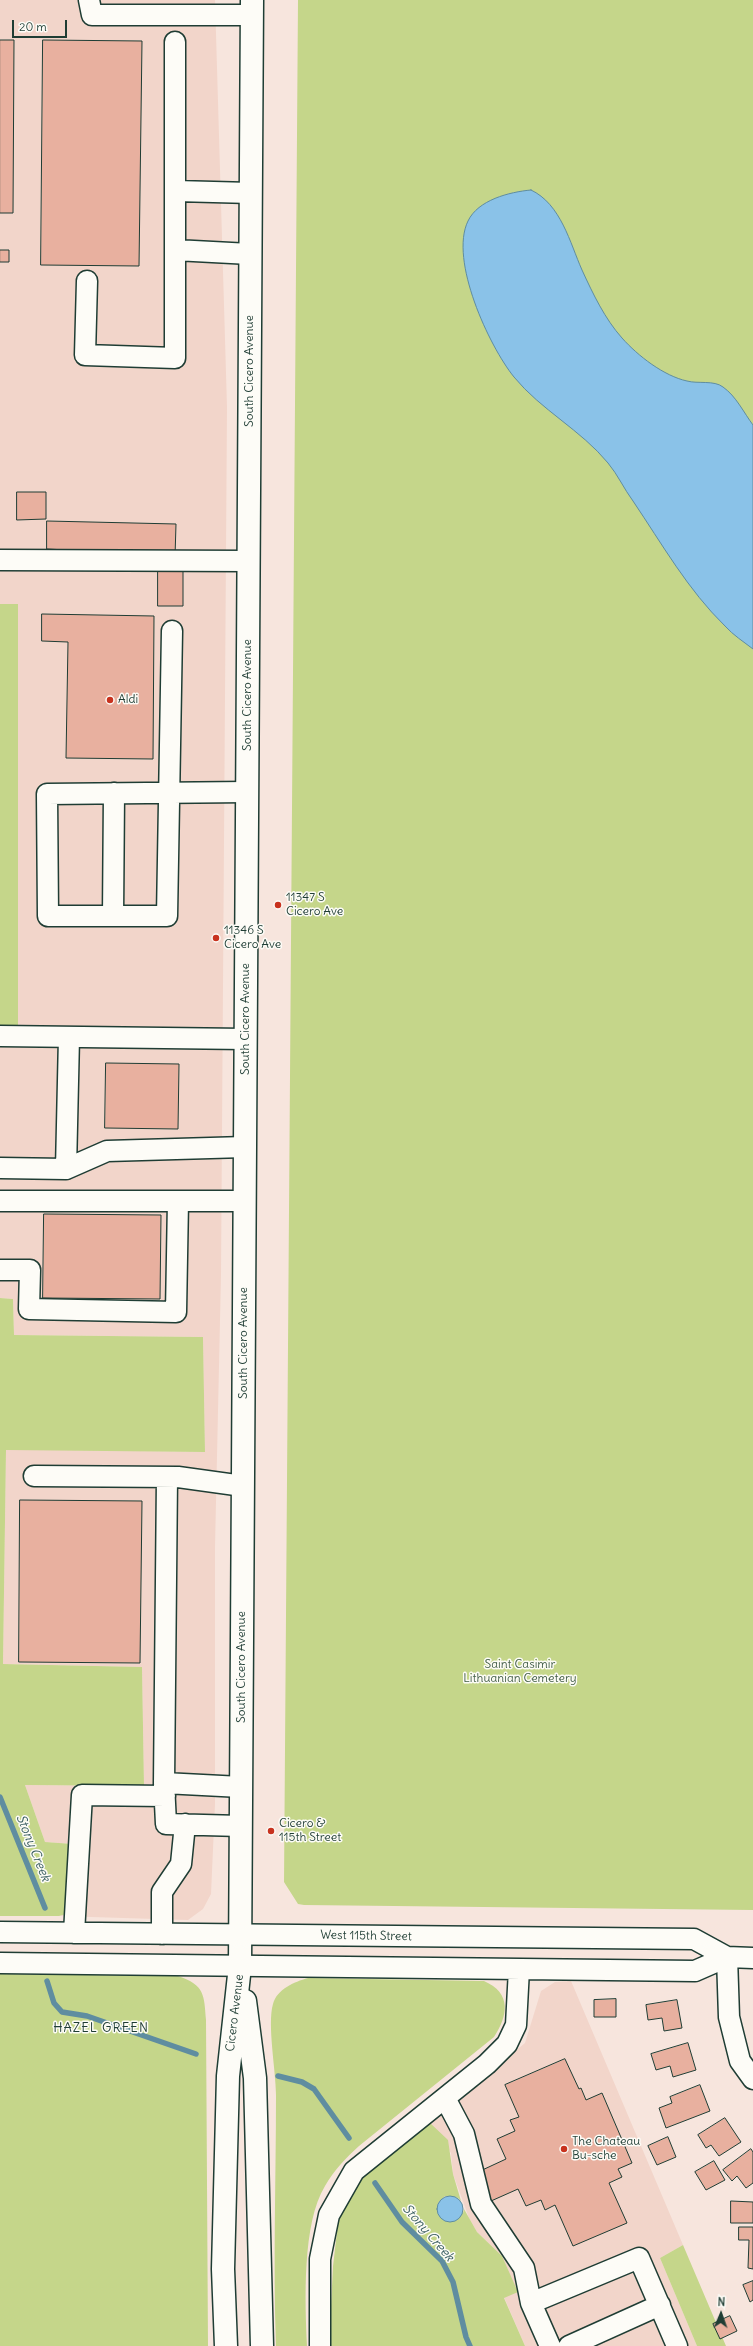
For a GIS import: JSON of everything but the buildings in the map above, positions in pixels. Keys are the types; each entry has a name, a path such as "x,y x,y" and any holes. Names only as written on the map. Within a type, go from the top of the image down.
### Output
{"main road":[{"name":"South Cicero Avenue","path":"240,1966 252,7"},
{"name":"Cicero Avenue","path":"226,2346 223,2269 228,2076 240,1966"},
{"name":"Cicero Avenue","path":"240,1966 255,2078 262,2346"}],"street":[{"path":"91,8 252,7"},
{"path":"87,281 85,355 175,358 175,42"},
{"path":"176,191 251,193"},
{"path":"175,250 250,254"},
{"path":"0,560 248,561"},
{"path":"172,631 169,793 168,916 48,916 47,794 114,793 169,793 247,792"},
{"path":"113,916 114,793"},
{"path":"0,1036 246,1039"},
{"path":"66,1169 69,1037"},
{"path":"0,1168 66,1169 107,1151 245,1147"},
{"path":"0,1201 245,1201"},
{"path":"0,1270 30,1270 29,1309 176,1312 178,1201"},
{"path":"34,1476 167,1477 243,1486"},
{"path":"167,1477 164,1790 166,1824 241,1826"},
{"path":"74,1933 82,1795 164,1790 241,1788"},
{"path":"162,1934 162,1892 181,1864 185,1824"},
{"name":"West 115th Street","path":"0,1932 694,1939 727,1958"},
{"path":"727,1958 728,2017 740,2061 753,2079"},
{"name":"West 115th Street","path":"0,1963 695,1971 727,1958 753,1958"},
{"path":"320,2346 320,2259 329,2215 354,2171 487,2064 507,2044 516,2025 519,1969"},
{"path":"445,2098 464,2134 481,2204 524,2268 531,2303 550,2346"},
{"path":"531,2303 639,2258 677,2346"},
{"path":"569,2346 660,2305"}],"shaded area":[{"path":"0,0 215,0 227,407 221,1275 215,1547 215,1804 211,1894 203,1909 188,1920 59,1916 66,1914 73,1844 45,1842 25,1785 144,1786 142,1667 3,1664 6,1449 205,1452 203,1337 14,1335 13,1299 0,1298 0,1027 18,1027 18,605 0,604"},
{"path":"571,1981 683,2245 660,2258 697,2346 525,2346 504,2297 517,2291 502,2256 477,2232 469,2218 453,2174 451,2153 429,2122 525,2043 541,1991 555,1982"}],"green space":[{"name":"Saint Casimir Lithuanian Cemetery","path":"298,0 753,0 753,1910 304,1905 298,1904 284,1882"},
{"path":"0,604 18,604 18,1027 0,1027"},
{"path":"0,1298 13,1299 14,1335 203,1337 205,1452 6,1450 3,1664 142,1667 144,1786 25,1785 45,1842 73,1844 66,1914 59,1916 0,1916"},
{"path":"0,1974 178,1976 193,1983 201,1992 205,2004 206,2020 208,2346 0,2346"},
{"path":"308,1978 484,1981 493,1986 499,1992 503,1998 505,2006 502,2021 494,2037 359,2146 340,2164 332,2175 325,2186 312,2220 306,2286 307,2346 276,2346 276,2085 271,2035 271,2013 275,1999 282,1990 292,1984"},
{"path":"429,2122 448,2140 453,2174 461,2201 458,2198 445,2196 439,2202 438,2214 463,2213 464,2209 477,2232 502,2256 518,2292 504,2298 525,2346 329,2346 333,2266 339,2215 355,2184"},
{"path":"683,2245 726,2346 697,2346 660,2258"}],"water":[{"path":"531,190 541,196 557,214 595,297 610,323 622,338 636,352 669,375 691,382 711,383 723,387 736,400 753,425 753,649 728,629 687,582 608,463 586,440 536,400 514,377 504,363 483,324 474,302 464,257 463,238 468,221 479,208 495,198"},
{"path":"450,2196 459,2200 463,2209 459,2218 450,2222 441,2218 437,2209 441,2200"}],"waterway":[{"name":"Stony Creek","path":"0,1797 45,1908"},
{"name":"Stony Creek","path":"47,1981 54,2003 62,2012 87,2016 196,2054"},
{"name":"Stony Creek","path":"278,2076 302,2082 314,2089 349,2138"},
{"name":"Stony Creek","path":"375,2183 402,2222 442,2261 453,2282 466,2337 470,2346"}],"place":[{"name":"Aldi","path":"110,700"},
{"name":"11347 S Cicero Ave","path":"278,905"},
{"name":"11346 S Cicero Ave","path":"216,938"},
{"name":"Cicero & 115th Street","path":"271,1831"},
{"name":"The Chateau Bu-sche","path":"564,2149"}],"district":[{"name":"HAZEL GREEN","path":"101,2028"}]}
